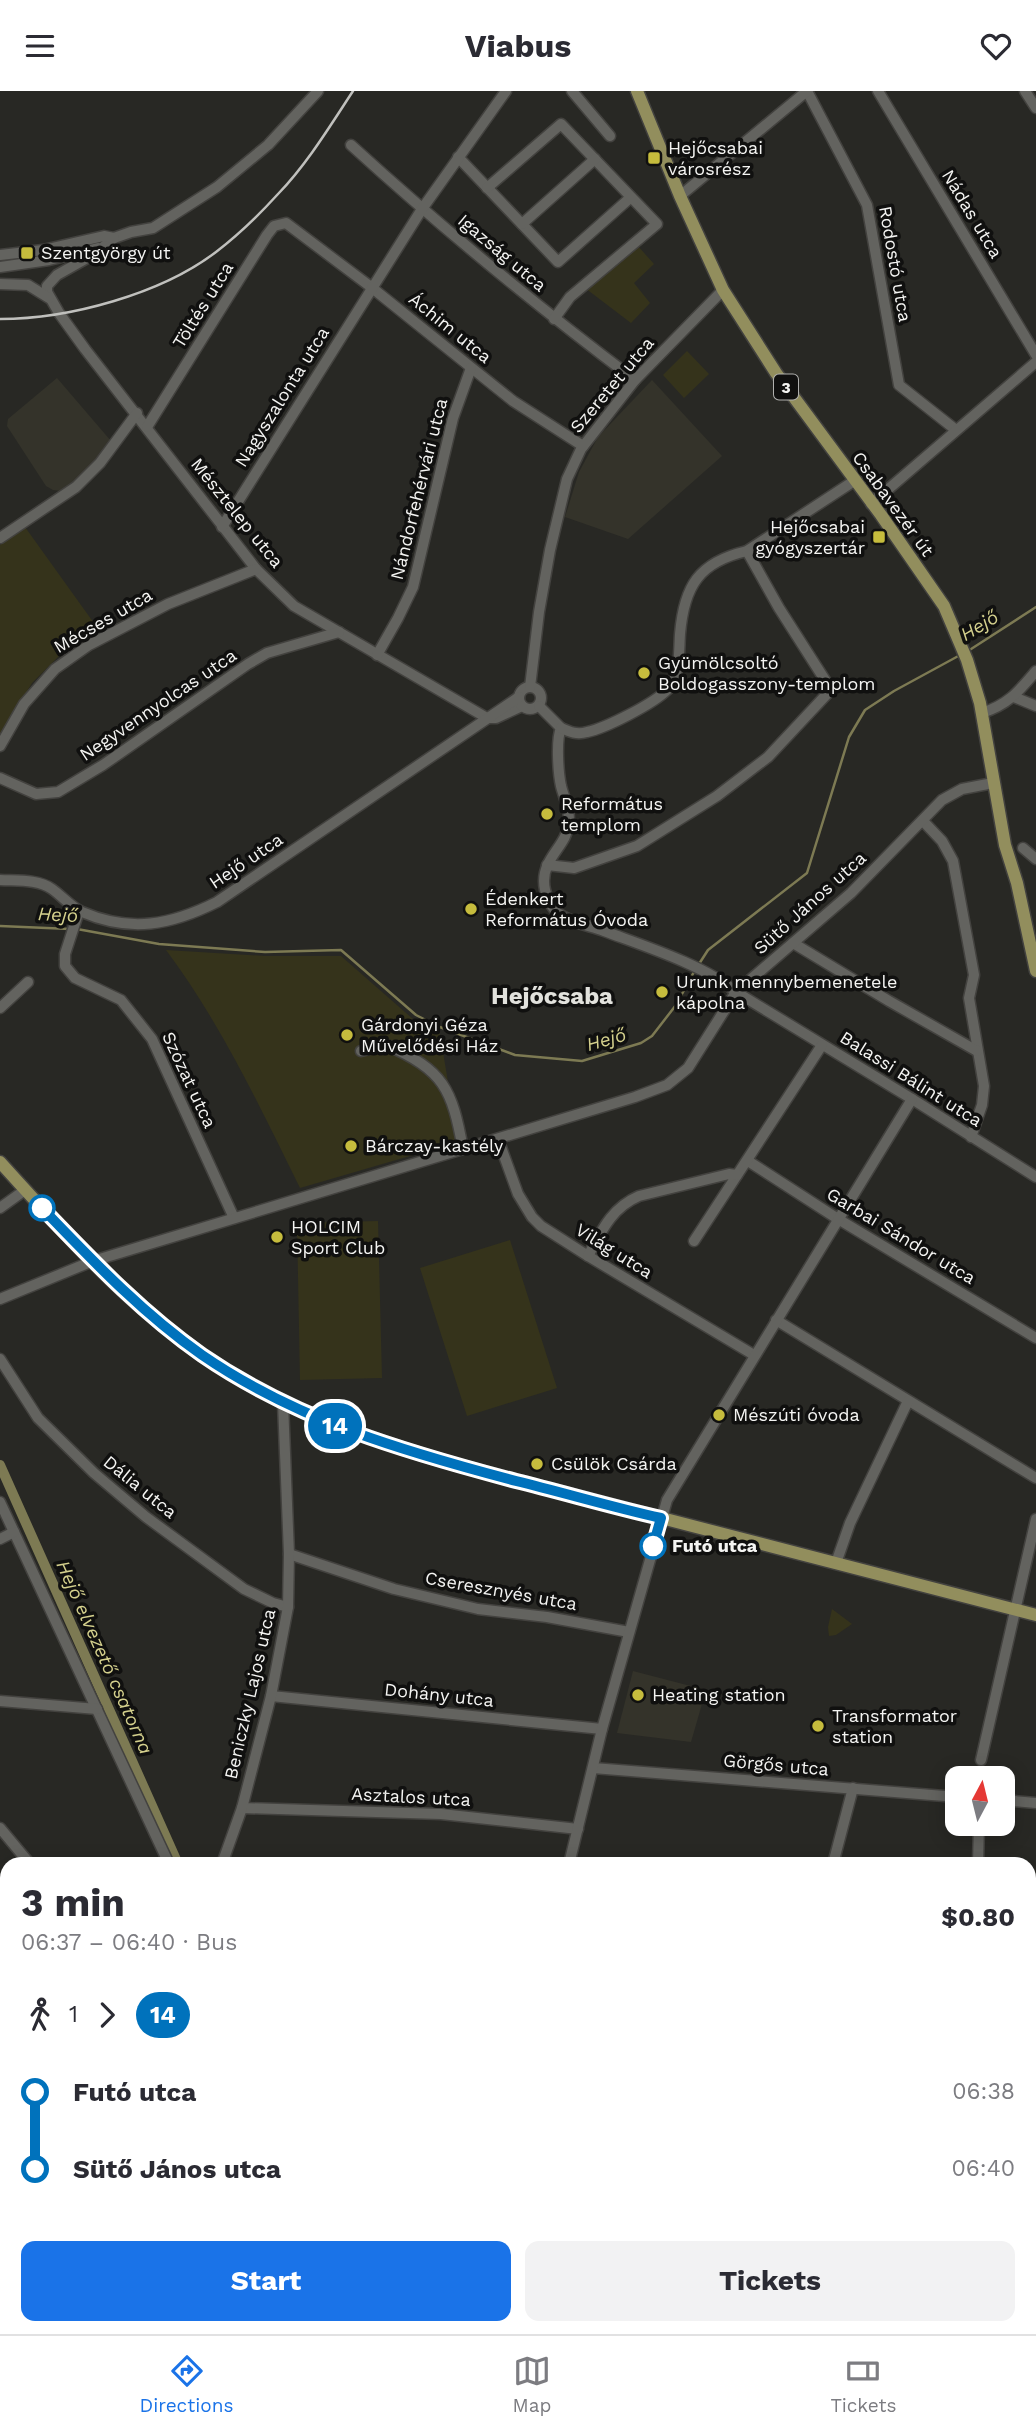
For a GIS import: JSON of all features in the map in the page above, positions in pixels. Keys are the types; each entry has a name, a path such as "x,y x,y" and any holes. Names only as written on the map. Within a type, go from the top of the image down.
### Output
{"main road":[{"name":"Csabavezér út","path":"637,91 680,196 723,290 768,362 944,606 967,660 982,713 1005,845 1017,883 1036,971"},
{"path":"0,1162 93,1261 143,1308 224,1369 320,1420 395,1448 1036,1615"}],"street":[{"path":"0,267 49,260 153,228 217,187 268,145 318,91"},
{"name":"Nagyszalonta utca","path":"222,527 371,287 422,209 506,91"},
{"path":"572,91 610,136"},
{"path":"680,196 807,91"},
{"name":"Rodostó utca","path":"807,91 867,205 899,385 956,430"},
{"name":"Nádas utca","path":"878,91 1036,355"},
{"path":"1025,91 1036,108"},
{"path":"487,188 561,124 657,224 570,297 554,319"},
{"name":"Igazság utca","path":"351,145 422,209 554,319 635,380"},
{"path":"458,157 558,262 630,198"},
{"path":"522,224 595,159"},
{"name":"Töltés utca","path":"147,427 274,226 286,223 298,233"},
{"name":"Áchim utca","path":"298,233 371,287 513,401 583,446"},
{"path":"0,255 43,250 104,236 111,242"},
{"path":"50,298 47,286 50,281 111,242"},
{"path":"0,284 28,285 50,298"},
{"name":"Szeretet utca","path":"530,687 538,613 553,539 567,479 583,446 635,380 723,290"},
{"name":"Mésztelep utca","path":"50,298 85,349 137,413 222,527 256,569 294,606 487,718"},
{"path":"871,504 1036,362"},
{"name":"Nándorfehérvári utca","path":"377,655 413,586 453,418 471,368"},
{"path":"0,538 76,487 100,463 137,413"},
{"path":"539,706 561,727 572,733 585,733 656,699 670,688 677,674 682,614 689,591 700,572 734,554 747,551 854,481"},
{"path":"561,727 558,735 560,782 569,826 547,865 574,868 637,846 717,796 768,757 827,694 825,680 779,608 747,551"},
{"name":"Mécses utca","path":"0,746 24,704 55,669 89,645 168,604 256,569"},
{"name":"Negyvennyolcas utca","path":"0,778 36,794 58,792 103,765 267,653 339,632"},
{"path":"982,713 998,708 1014,697 1036,671"},
{"path":"537,688 541,694 539,706 531,709 521,702 523,689 537,688"},
{"path":"1014,697 1036,706"},
{"name":"Hejő utca","path":"0,880 33,881 50,886 78,915 148,925 186,918 216,902 487,718 521,702"},
{"name":"Sütő János utca","path":"0,1299 93,1261 667,1085 688,1068 736,992 851,893 942,800 953,792 993,783"},
{"path":"923,821 942,841 953,861 974,975 969,998 984,1086 982,1105 971,1137"},
{"path":"1023,848 1036,859"},
{"name":"Balassi Bálint utca","path":"547,865 545,889 548,899 560,914 705,973 1036,1177"},
{"name":"Szózat utca","path":"78,915 65,954 65,966 75,978 121,1000 152,1039 234,1218"},
{"path":"793,943 978,1051"},
{"path":"0,1008 28,982"},
{"path":"361,1051 386,1045 426,1065 449,1092 457,1114 463,1149"},
{"path":"694,1241 822,1045"},
{"path":"571,1857 629,1632 667,1500 912,1099"},
{"name":"Világ utca","path":"498,1139 518,1194 541,1226 588,1257 754,1355"},
{"name":"Garbai Sándor utca","path":"748,1161 838,1219 1036,1338"},
{"path":"588,1257 606,1222 628,1201 729,1174 737,1175"},
{"path":"0,1208 25,1190"},
{"path":"776,1320 1036,1479"},
{"name":"Dália utca","path":"0,1359 38,1418 94,1473 146,1517 244,1589 288,1607"},
{"path":"835,1563 850,1523 908,1401"},
{"name":"Beniczky Lajos utca","path":"224,1857 242,1808 271,1696 288,1607 289,1554 283,1402"},
{"path":"0,1502 166,1857"},
{"path":"981,1760 1015,1609 1031,1565 1036,1519"},
{"path":"0,1539 14,1532"},
{"name":"Cseresznyés utca","path":"289,1554 394,1589 478,1609 547,1617 629,1632"},
{"name":"Dohány utca","path":"271,1696 603,1729"},
{"path":"0,1701 97,1709"},
{"name":"Görgős utca","path":"593,1768 945,1796"},
{"path":"835,1857 853,1788"},
{"path":"1015,1801 1036,1803"},
{"name":"Asztalos utca","path":"242,1808 441,1814 578,1829"},
{"path":"0,1828 24,1857"},
{"path":"980,1836 981,1857"}],"shaded area":[{"path":"637,245 654,264 634,283 650,303 631,323 585,288"},
{"path":"687,351 709,374 684,398 663,375"},
{"path":"57,378 111,441 90,468 61,491 46,486 7,426 8,419"},
{"path":"652,380 722,456 628,539 565,517 579,472 598,437"},
{"path":"25,527 96,626 65,650 32,683 0,736 0,545"},
{"path":"166,950 265,956 341,956 414,1020 440,1034 458,1142 300,1188 222,1036"},
{"path":"378,1221 382,1378 300,1380 297,1223"},
{"path":"510,1240 557,1388 467,1416 420,1268"},
{"path":"832,1609 852,1624 836,1635 829,1636 828,1627"},
{"path":"633,1671 706,1690 691,1742 617,1733"}],"waterway":[{"name":"Hejő","path":"968,651 1036,607"},
{"name":"Hejő","path":"699,964 708,950 807,873 849,737 865,710 962,654"},
{"name":"Hejő","path":"0,926 70,929"},
{"name":"Hejő","path":"77,929 159,944 265,952 341,950 416,1015 437,1026 515,1055 582,1061 641,1043 652,1036 676,1005 695,970"},
{"name":"Hejő elvezető csatorna","path":"0,1465 175,1857"}],"railway":[{"path":"0,319 27,318 84,309 142,292 194,267 240,232 289,182 353,91"}],"bus line":[{"name":"14","path":"42,1208 114,1283 143,1308 201,1354 259,1390 320,1420 395,1448 661,1518 653,1546"}],"place":[{"name":"Hejőcsabai városrész","path":"654,158"},
{"name":"Szentgyörgy út","path":"27,253"},
{"name":"Hejőcsabai gyógyszertár","path":"879,537"},
{"name":"Gyümölcsoltó Boldogasszony-templom","path":"644,673"},
{"name":"Református templom","path":"547,814"},
{"name":"Édenkert Református Óvoda","path":"471,909"},
{"name":"Urunk mennybemenetele kápolna","path":"662,992"},
{"name":"Gárdonyi Géza Művelődési Ház","path":"347,1035"},
{"name":"Bárczay-kastély","path":"351,1146"},
{"name":"HOLCIM Sport Club","path":"277,1237"},
{"name":"Mészúti óvoda","path":"719,1415"},
{"name":"Csülök Csárda","path":"537,1464"},
{"name":"Futó utca","path":"653,1546"},
{"name":"Heating station","path":"638,1695"},
{"name":"Transformator station","path":"818,1726"}],"district":[{"name":"Hejőcsaba","path":"552,996"}]}
